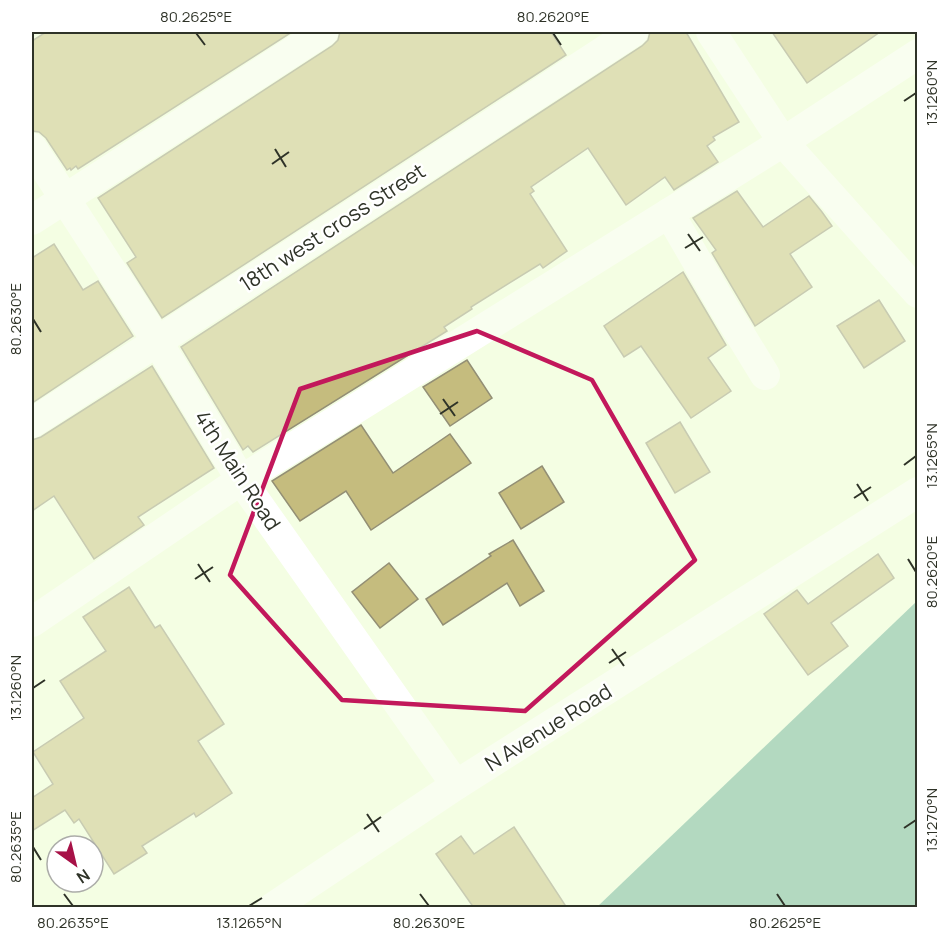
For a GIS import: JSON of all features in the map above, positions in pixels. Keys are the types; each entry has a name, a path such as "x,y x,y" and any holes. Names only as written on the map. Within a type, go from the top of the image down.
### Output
{"street":[{"path":"32,220 322,32"},
{"name":"18th west cross Street","path":"32,423 633,32"},
{"path":"711,32 783,141 918,293"},
{"path":"32,622 241,480 669,213 918,54"},
{"name":"4th Main Road","path":"32,148 157,341 241,480 456,785"},
{"path":"669,213 723,308 765,375"},
{"name":"N Avenue Road","path":"272,908 456,785 918,492"}],"highlighted area":[{"path":"477,331 592,380 695,560 525,711 342,700 230,575 300,389"}],"shaded area":[{"path":"917,601 917,907 597,907"}],"building":[{"path":"46,32 292,32 78,169 76,166 67,170 46,138 39,132 32,131 32,41"},
{"path":"340,32 551,32 566,55 162,318 127,263 136,257 98,198 332,46 338,40"},
{"path":"650,32 686,32 739,122 713,137 715,140 707,146 718,162 674,190 665,177 626,205 588,148 531,187 534,191 530,194 567,251 543,268 540,264 471,307 472,309 444,327 447,331 253,452 248,446 243,450 181,347 642,46 648,40"},
{"path":"772,32 880,32 807,83"},
{"path":"737,191 763,227 809,196 832,226 790,254 812,287 755,326 712,253 716,250 693,218"},
{"path":"54,244 83,290 98,281 133,336 32,403 32,258"},
{"path":"683,272 726,345 708,358 731,391 691,418 641,346 624,357 604,326"},
{"path":"879,300 905,341 864,368 837,326"},
{"path":"467,360 492,398 450,426 423,387"},
{"path":"152,366 214,468 138,517 144,525 94,559 54,496 32,511 32,440 41,437"},
{"path":"680,422 710,472 675,493 646,443"},
{"path":"361,425 393,473 450,434 471,463 371,530 346,491 300,521 272,481"},
{"path":"542,466 564,502 521,529 499,493"},
{"path":"513,540 544,591 520,606 507,583 443,625 426,599 491,556 489,554"},
{"path":"878,554 894,578 831,623 848,646 808,675 764,614 797,590 808,604"},
{"path":"389,563 418,599 380,628 352,592"},
{"path":"129,587 155,628 160,625 224,724 198,741 232,793 196,817 194,813 142,846 147,853 114,874 105,860 105,834 89,834 79,819 74,823 65,810 32,831 32,798 53,784 33,752 84,718 60,681 106,651 83,617"},
{"path":"514,827 567,908 474,908 436,854 461,836 474,854"}]}
